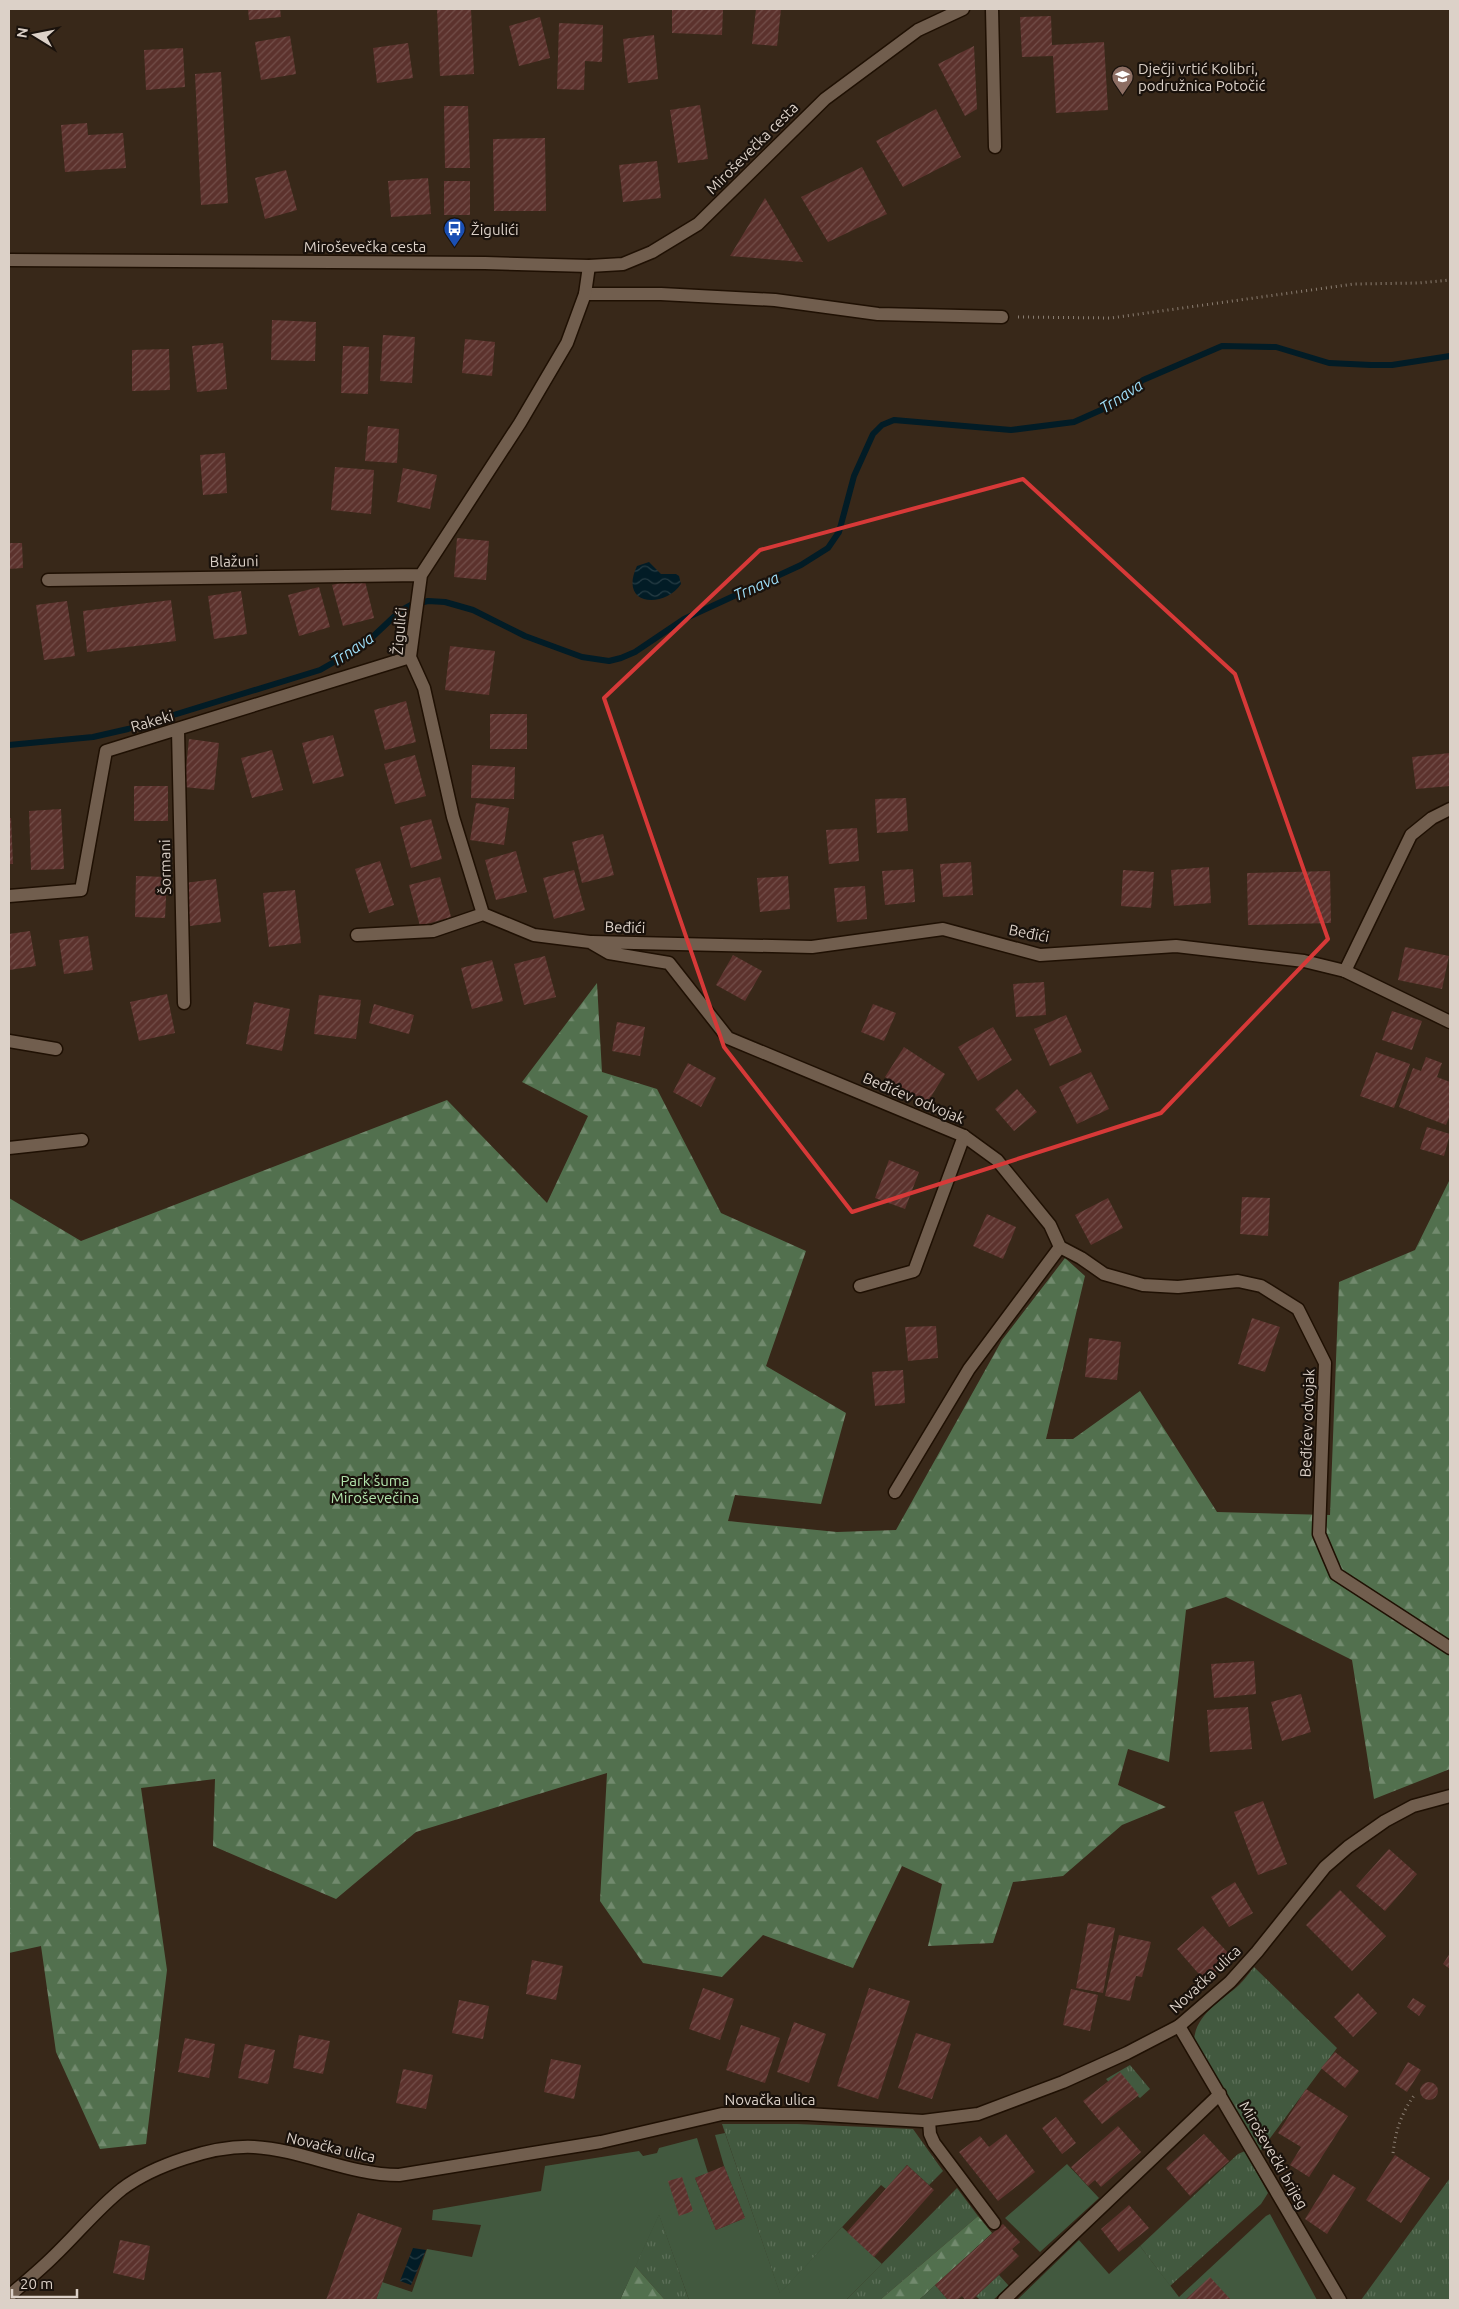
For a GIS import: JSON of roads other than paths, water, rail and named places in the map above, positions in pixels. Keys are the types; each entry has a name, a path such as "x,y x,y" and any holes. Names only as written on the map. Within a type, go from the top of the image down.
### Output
{"street":[{"name":"Miroševečka cesta","path":"9,260 491,263 589,266 623,264 652,252 698,224 825,99 918,30 962,9"},
{"path":"992,9 995,147"},
{"name":"Žigulići","path":"483,914 453,817 424,688 410,657 421,580 520,423 567,342 585,294 589,266"},
{"path":"585,294 661,294 766,300 878,314 1002,317"},
{"name":"Blažuni","path":"48,580 421,580"},
{"name":"Rakeki","path":"9,896 81,890 106,751 410,657"},
{"name":"Šormani","path":"178,730 184,1003"},
{"path":"1346,971 1412,836 1432,818 1450,809"},
{"path":"357,935 433,931 483,914"},
{"name":"Beđićev odvojak","path":"483,914 534,935 590,942 609,953 669,963 728,1038 964,1136 997,1160 1050,1226 1060,1247 1081,1258 1104,1274 1143,1285 1178,1286 1238,1281 1261,1286 1298,1309 1325,1363 1319,1534 1336,1574 1450,1648"},
{"name":"Beđići","path":"590,942 812,947 943,929 1040,955 1176,946 1304,961 1346,971 1450,1022"},
{"path":"9,1041 56,1049"},
{"path":"860,1286 914,1271 964,1136"},
{"path":"9,1148 82,1140"},
{"path":"895,1492 969,1369 1060,1247"},
{"name":"Novačka ulica","path":"9,2296 124,2188 173,2163 199,2154 220,2150 254,2147 279,2150 356,2171 381,2175 399,2175 601,2142 722,2114 807,2114 929,2121 978,2114 1063,2082 1180,2026 1230,1982 1257,1952 1325,1867 1348,1847 1385,1821 1413,1806 1450,1796"},
{"name":"Miroševečki brijeg","path":"1180,2026 1340,2300"},
{"path":"1004,2300 1220,2094"},
{"path":"929,2121 930,2134 934,2143 994,2223"}],"water":[{"path":"649,562 661,574 676,574 679,576 681,584 673,592 655,600 638,596 633,589 633,579 637,566"},
{"path":"413,2248 426,2250 411,2285 400,2281"}],"waterway":[{"name":"Trnava","path":"9,745 93,737 128,729 320,670 364,645 400,611 411,605 428,601 445,602 473,610 525,636 582,657 609,661 621,658 635,652 684,619 801,565 828,548 839,532 854,476 873,434 882,425 894,420 1011,430 1074,422 1110,406 1143,380 1222,346 1276,347 1329,363 1371,365 1392,365 1450,356"}],"place":[{"name":"Dječji vrtić Kolibri, podružnica Potočić","path":"1122,96"},
{"name":"Žigulići","path":"455,248"}],"park label":[{"name":"Park šuma Miroševečina","path":"375,1488"}]}
